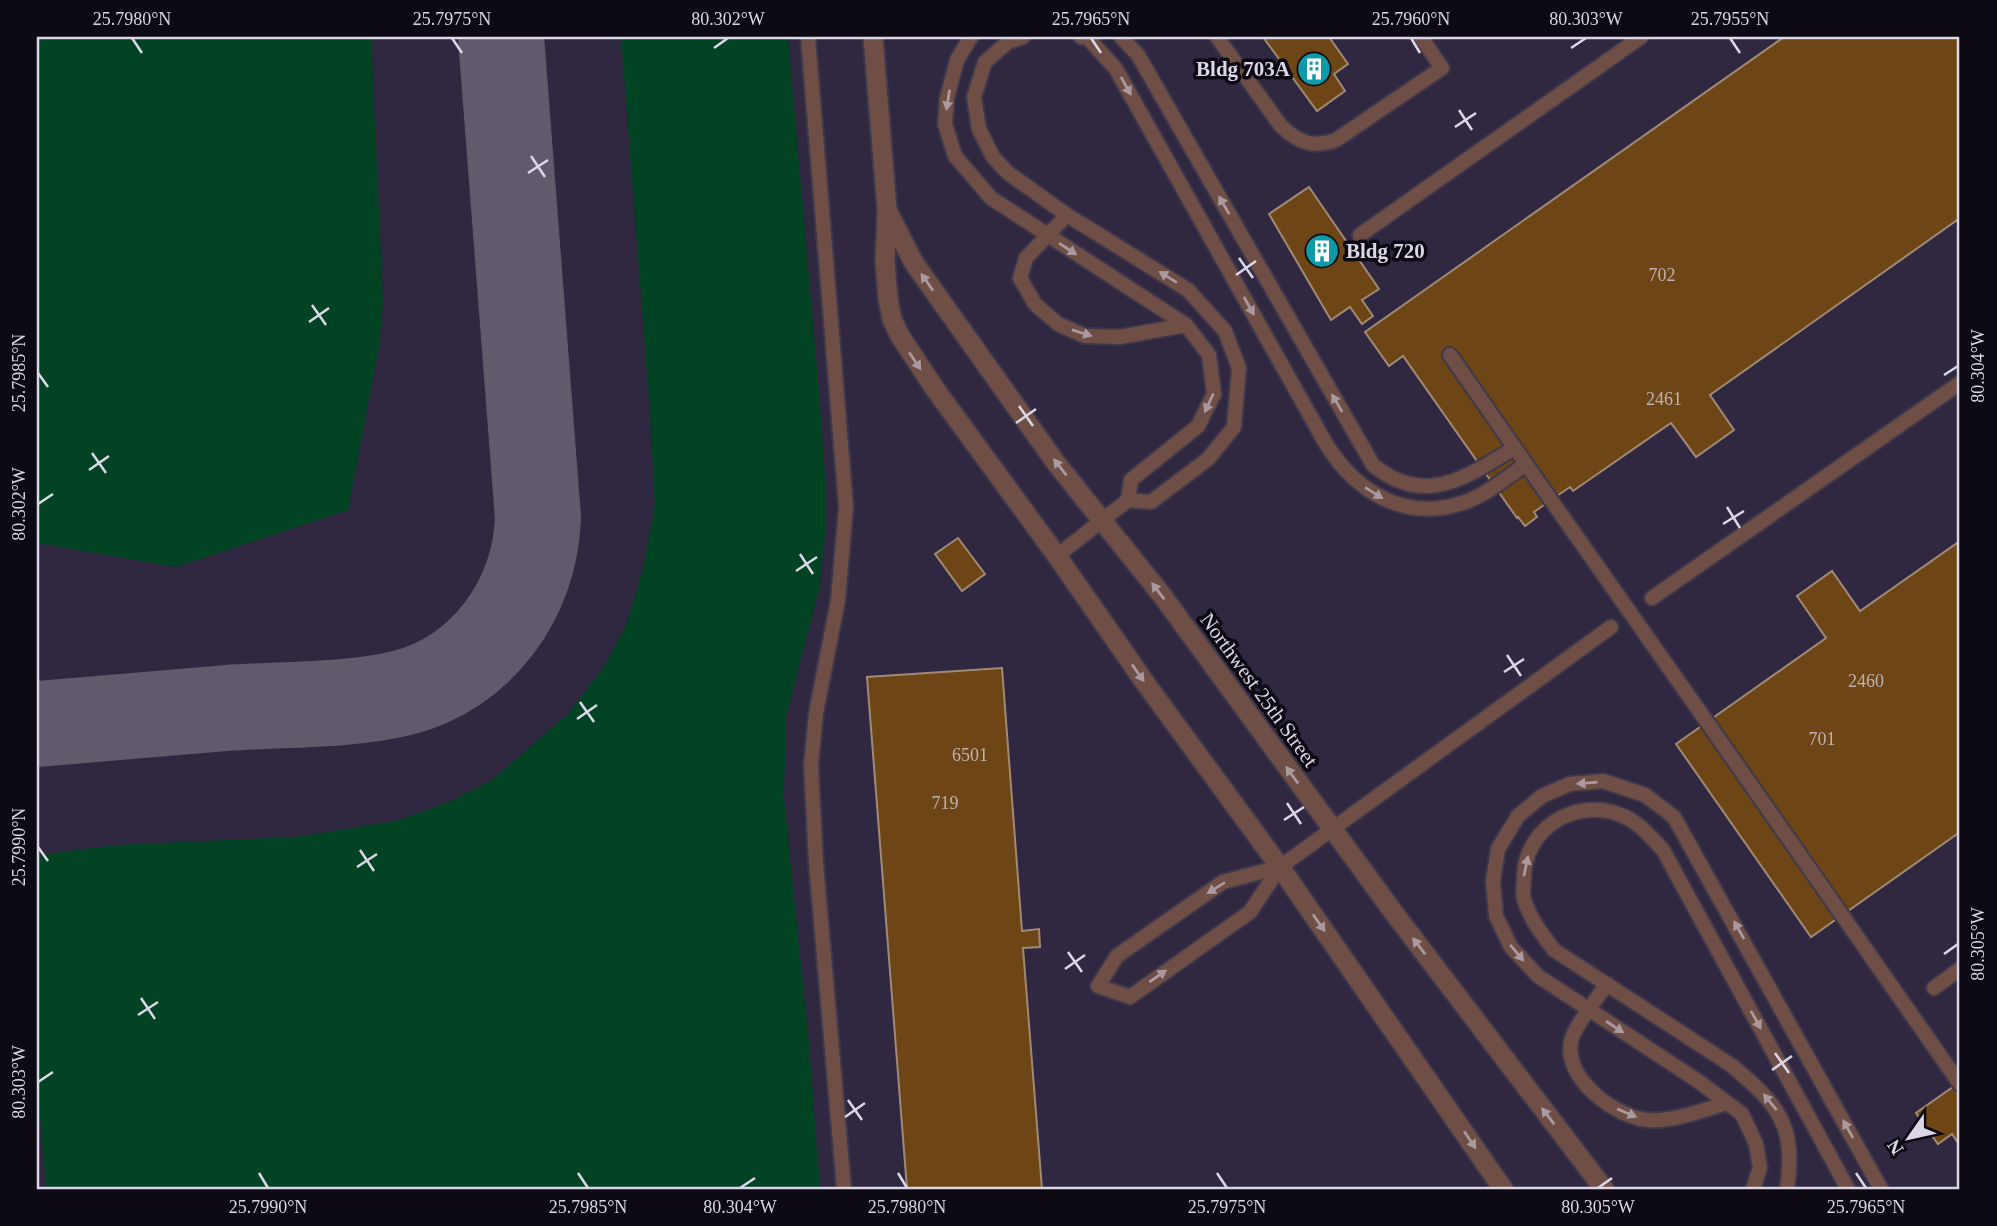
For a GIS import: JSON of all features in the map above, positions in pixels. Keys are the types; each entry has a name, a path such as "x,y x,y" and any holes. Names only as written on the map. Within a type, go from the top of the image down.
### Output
{"street":[{"name":"Northwest 25th Street","path":"873,37 887,211 885,262 888,299 892,319 909,351 1280,867 1503,1189"},
{"name":"Northwest 25th Street","path":"887,211 914,263 1056,463 1161,594 1332,830 1604,1189"}],"lane":[{"path":"808,37 846,506 838,600 816,713 811,765 844,1189"},
{"path":"971,37 957,60 947,98 945,124 955,156 991,198 1186,326 1209,355 1214,394 1198,426 1131,480 1128,500 1058,556"},
{"path":"1023,37 1009,42 985,62 974,97 979,129 993,157 1008,173 1067,215 1188,290 1225,331 1239,368 1234,427 1208,459 1151,502 1128,500"},
{"path":"1081,37 1088,38 1116,69 1326,444 1345,470 1367,490 1394,505 1409,509 1428,509 1463,503 1526,464"},
{"path":"1121,37 1138,55 1373,465 1386,476 1404,485 1426,487 1448,484 1482,468 1514,448"},
{"path":"1217,37 1281,126 1300,141 1321,145 1336,140 1442,68 1421,37"},
{"path":"1360,235 1641,37"},
{"path":"1067,215 1026,258 1020,278 1035,304 1058,324 1085,336 1120,337 1186,326"},
{"path":"1450,355 1960,1083"},
{"path":"1652,598 1960,383"},
{"path":"1280,867 1250,912 1129,997 1098,986 1116,956 1223,882 1280,867 1611,627"},
{"path":"1753,1189 1760,1168 1756,1144 1742,1114 1698,1080 1538,976 1511,947 1496,916 1493,881 1498,849 1518,816 1542,796 1570,784 1603,781 1645,795 1674,817 1689,839 1881,1189"},
{"path":"1787,1189 1791,1163 1787,1130 1776,1109 1758,1087 1731,1065 1554,950 1534,922 1523,897 1524,866 1533,844 1548,826 1568,813 1584,809 1618,814 1645,829 1663,850 1848,1189"},
{"path":"1934,988 1960,970"},
{"path":"1606,984 1572,1038 1571,1059 1580,1079 1594,1094 1626,1115 1649,1120 1688,1114 1727,1103"}],"shaded area":[{"path":"37,37 1960,37 1960,1189 37,1189"}],"green space":[{"path":"37,37 371,37 383,302 379,346 348,510 176,567 37,543"},
{"path":"621,37 788,37 819,392 825,476 825,536 819,589 786,716 784,798 809,1044 820,1189 46,1189 37,1081 37,855 116,845 296,837 396,821 449,802 492,780 568,714 605,665 626,625 643,569 655,505"}],"building":[{"name":"Bldg 703A","path":"1263,37 1329,37 1348,64 1334,74 1345,91 1317,111"},
{"path":"1784,37 1960,37 1960,218 1710,395 1734,430 1696,457 1671,423 1573,491 1570,487 1551,500 1534,512 1537,517 1525,526 1403,356 1389,366 1365,332"},
{"name":"Bldg 720","path":"1309,187 1379,289 1362,300 1373,316 1362,324 1350,307 1331,320 1269,214"},
{"path":"958,538 985,574 962,591 935,554"},
{"path":"1960,541 1960,832 1811,937 1676,744 1826,638 1797,596 1832,571 1860,611"},
{"path":"1002,668 1022,931 1039,929 1040,947 1023,948 1042,1189 907,1189 867,677"},
{"path":"1960,1082 1960,1146 1952,1134 1938,1144 1916,1113"}],"taxiway":[{"path":"37,724 227,708 338,702 402,693 431,683 457,669 499,628 515,604 527,577 535,548 538,518 501,37"}],"place":[{"name":"Bldg 703A","path":"1314,69"},
{"name":"Bldg 720","path":"1322,251"}]}
